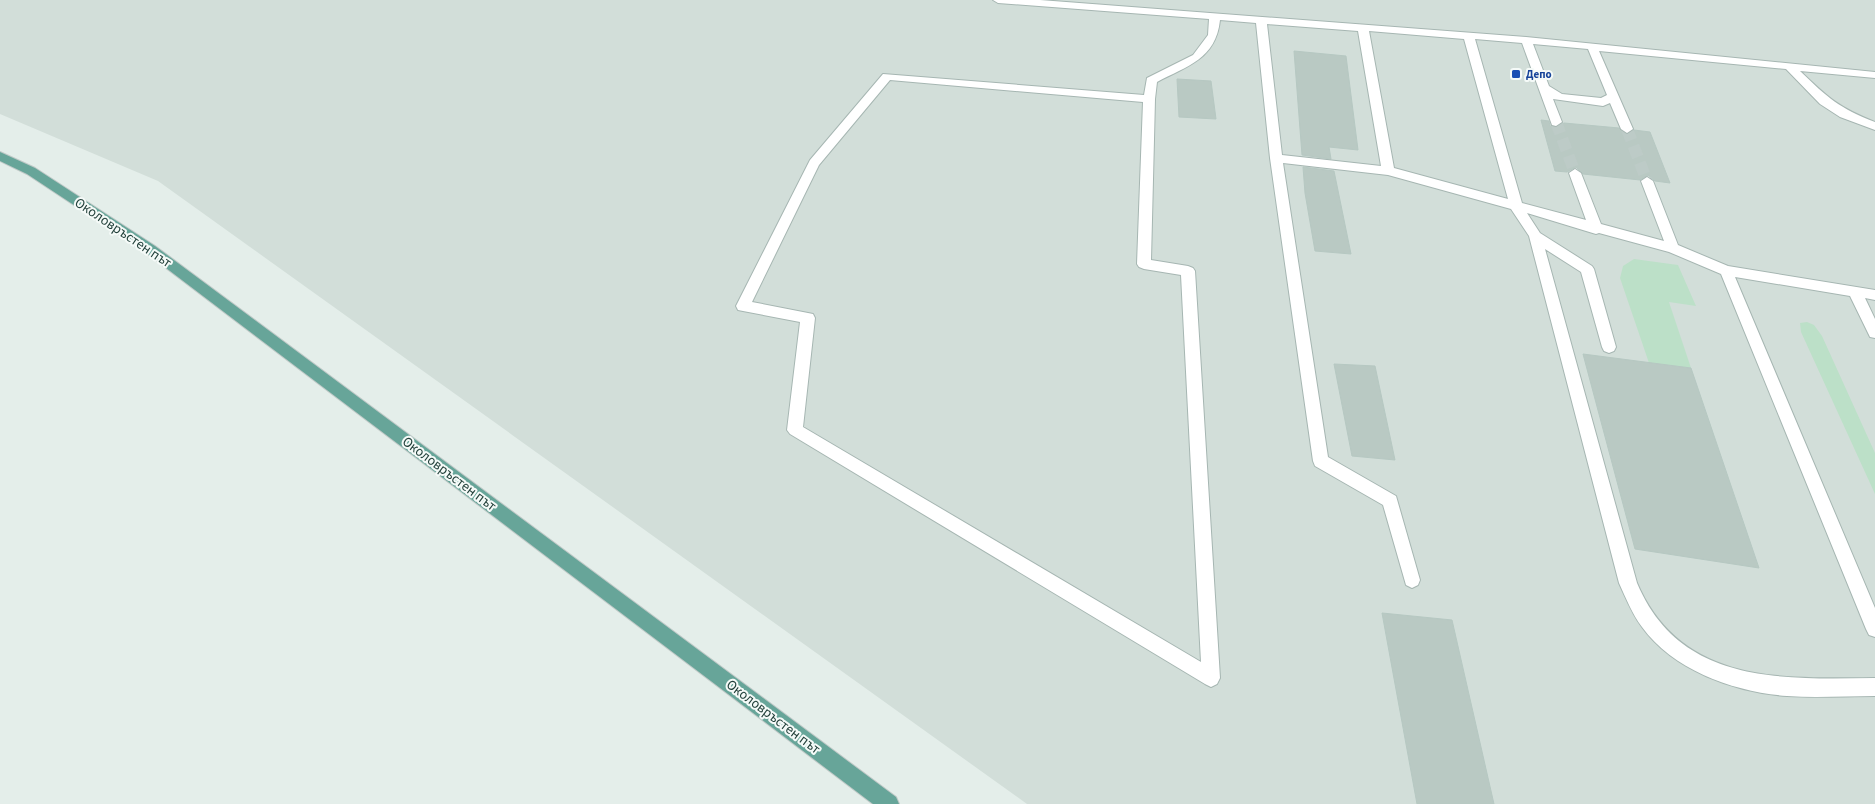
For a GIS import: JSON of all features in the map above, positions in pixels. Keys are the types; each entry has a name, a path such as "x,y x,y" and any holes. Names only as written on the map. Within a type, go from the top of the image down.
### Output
{"main road":[{"name":"Околовръстен път","path":"0,156 31,171 150,249 889,804"}],"street":[{"path":"998,0 1526,40 1875,75"},
{"path":"1149,99 887,76 814,163 743,306 808,318 795,430 1211,678 1188,271 1144,264 1149,99 1152,80 1197,57 1213,35 1216,17"},
{"path":"1261,20 1276,158 1321,461 1390,501 1412,580"},
{"path":"1363,28 1388,172"},
{"path":"1469,36 1516,206 1535,236 1628,583 1637,604 1657,632 1684,654 1706,666 1747,681 1787,687 1875,687"},
{"path":"1526,40 1556,122"},
{"path":"1592,46 1627,129"},
{"path":"1789,66 1824,101 1844,114 1875,126"},
{"path":"1544,88 1559,97 1603,102 1613,96"},
{"path":"1276,158 1388,172 1673,248 1726,271 1875,295"},
{"path":"1575,173 1596,229"},
{"path":"1647,180 1673,248"},
{"path":"1535,236 1587,270 1609,347"},
{"path":"1726,271 1875,629"},
{"path":"1855,292 1875,333"}],"shaded area":[{"path":"0,0 1875,0 1875,804 1027,804 158,181 0,114"}],"green space":[{"path":"1634,259 1678,265 1696,306 1669,302 1691,368 1649,363 1620,278 1623,266"},
{"path":"1807,322 1814,325 1822,336 1875,453 1875,494 1801,332 1800,323"}],"building":[{"path":"1294,51 1346,56 1358,150 1329,147 1331,159 1302,155"},
{"path":"1177,79 1211,81 1216,119 1179,117"},
{"path":"1541,120 1549,121 1550,126 1556,128 1564,123 1619,128 1626,135 1634,130 1650,132 1670,183 1655,181 1648,175 1640,180 1583,174 1576,167 1567,172 1555,171"},
{"path":"1303,167 1334,171 1351,254 1315,251 1305,193"},
{"path":"1583,354 1691,368 1759,568 1635,549"},
{"path":"1334,364 1375,366 1395,460 1352,456"},
{"path":"1382,613 1452,620 1494,804 1417,804"}],"tunnel":[{"path":"1556,122 1575,173"},
{"path":"1627,129 1647,181"}],"place":[{"name":"Депо","path":"1516,74"}]}
